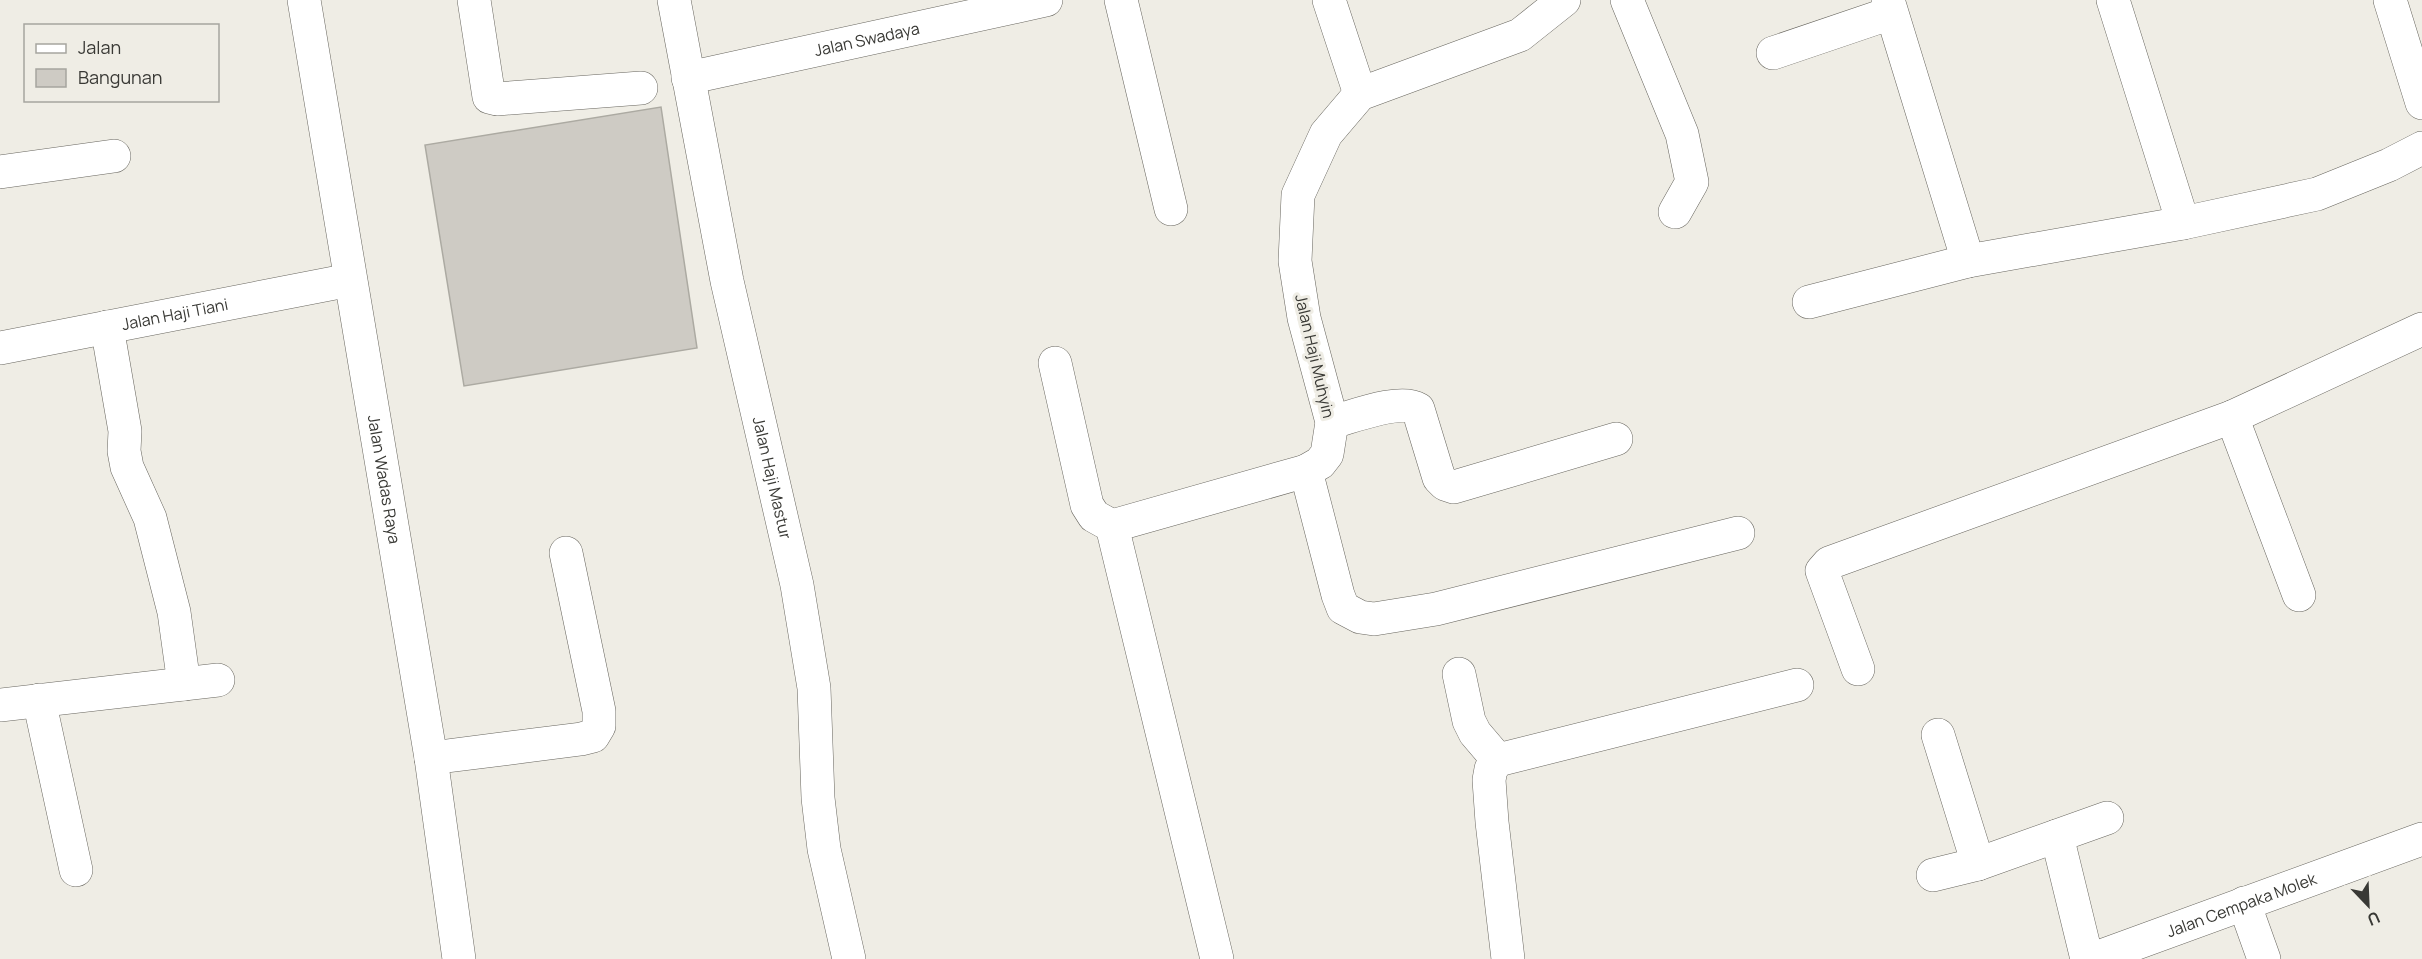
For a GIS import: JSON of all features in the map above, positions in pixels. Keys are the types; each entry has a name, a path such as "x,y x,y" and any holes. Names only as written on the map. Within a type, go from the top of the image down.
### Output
{"street":[{"name":"Jalan Wadas Raya","path":"304,0 431,758 459,959"},
{"path":"474,0 489,97 497,99 641,88"},
{"name":"Jalan Haji Mastur","path":"674,0 727,281 796,585 814,688 818,798 824,849 849,959"},
{"name":"Jalan Swadaya","path":"688,78 1046,0"},
{"path":"1121,0 1171,209"},
{"path":"1329,0 1360,94"},
{"name":"Jalan Haji Muhyin","path":"1112,526 1306,471 1320,463 1327,454 1332,422 1304,318 1295,261 1298,195 1326,134 1360,94 1520,35 1564,0"},
{"path":"1627,0 1682,134 1692,182 1675,212"},
{"path":"2113,0 2183,224"},
{"path":"2390,0 2422,103"},
{"path":"1773,53 1889,7 1968,261"},
{"path":"1809,302 1968,261 2183,224 2317,194 2389,165 2422,148"},
{"path":"0,172 114,156"},
{"name":"Jalan Haji Tiani","path":"0,348 350,280"},
{"path":"107,327 125,431 124,451 127,468 150,518 174,612 184,684"},
{"path":"1858,669 1822,571 1829,563 2232,417 2422,329"},
{"path":"1055,363 1087,505 1094,516 1112,526 1217,959"},
{"path":"1332,422 1394,406 1413,406 1418,409 1439,478 1445,484 1454,487 1616,439"},
{"path":"2232,417 2299,595"},
{"path":"1306,471 1338,595 1343,608 1360,617 1374,619 1436,609 1738,533"},
{"path":"431,758 593,736 599,726 599,711 566,553"},
{"path":"1459,674 1469,721 1475,733 1498,760"},
{"path":"0,705 218,680"},
{"path":"1508,959 1489,780 1491,769 1498,760 1797,685"},
{"path":"39,700 76,870"},
{"path":"1938,735 1978,864"},
{"path":"1933,875 1978,864 2107,818"},
{"path":"2056,836 2087,959"},
{"name":"Jalan Cempaka Molek","path":"2093,959 2422,838"},
{"path":"2244,903 2264,959"}],"building":[{"path":"661,107 697,348 464,386 425,145"}]}
